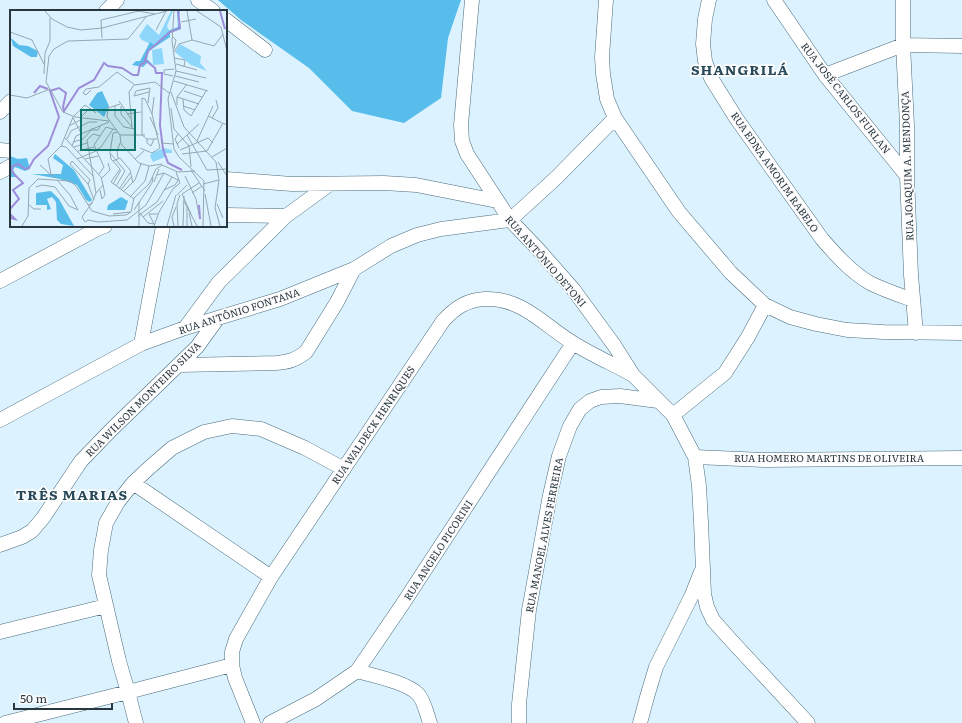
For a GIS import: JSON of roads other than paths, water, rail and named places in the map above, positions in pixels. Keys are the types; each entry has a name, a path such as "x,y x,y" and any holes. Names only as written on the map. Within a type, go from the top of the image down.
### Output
{"street":[{"path":"107,10 118,0"},
{"path":"198,0 212,10"},
{"name":"RUA ANTÔNIO DETONI","path":"472,0 461,125 462,141 467,154 510,220 573,289 614,345 633,375"},
{"path":"606,0 602,57 603,74 607,98 615,118 679,212 731,272 765,305 790,317 847,330 962,333"},
{"name":"RUA EDNA AMORIM RABELO","path":"709,0 705,19 703,44 705,61 711,78 736,118 834,254 853,271 869,282 913,300"},
{"name":"RUA JOSÉ CARLOS FURLAN","path":"774,0 825,75 907,176"},
{"name":"RUA JOAQUIM A. MENDONÇA","path":"903,0 902,45 907,125 907,176 911,275 916,333"},
{"path":"227,22 265,50"},
{"path":"825,75 902,45 962,46"},
{"path":"0,112 10,102"},
{"path":"510,220 557,177 615,118"},
{"path":"0,150 10,151"},
{"path":"0,172 10,167"},
{"path":"227,179 292,184 384,183 416,185 497,201"},
{"path":"184,328 219,282 286,216 330,184"},
{"path":"227,215 286,216"},
{"name":"RUA ANTÔNIO FONTANA","path":"0,420 141,344 184,328 280,299 354,269 391,246 417,235 441,229 510,220"},
{"path":"0,280 103,227"},
{"path":"141,344 163,227"},
{"path":"179,364 276,363 289,362 298,358 306,352 337,302 354,269"},
{"name":"RUA WALDECK HENRIQUES","path":"253,723 237,684 232,665 232,652 236,638 271,577 443,321 452,312 465,303 480,299 493,299 509,302 528,312 573,343 633,375"},
{"path":"673,416 725,373 765,305"},
{"name":"RUA WILSON MONTEIRO SILVA","path":"0,545 22,537 32,531 43,518 81,461 196,347 218,318"},
{"name":"RUA ANGELO PICORINI","path":"270,723 316,700 357,671 573,343"},
{"path":"633,375 673,416 695,457 701,515 704,594 707,607 713,620 808,723"},
{"name":"RUA MANOEL ALVES FERREIRA","path":"518,723 529,610 550,495 559,456 570,426 580,409 590,401 601,397 620,396 658,400"},
{"path":"136,723 119,661 99,575 101,550 106,523 118,502 133,483 172,448 204,432 232,426 261,429 305,448 344,469"},
{"name":"RUA HOMERO MARTINS DE OLIVEIRA","path":"695,457 766,460 962,458"},
{"path":"133,483 271,577"},
{"path":"640,723 646,697 656,666 691,597 703,568"},
{"path":"0,632 106,606"},
{"path":"5,723 232,665"},
{"path":"357,671 396,682 410,688 419,695 430,723"}],"district":[{"name":"SHANGRILÁ","path":"740,70"},
{"name":"TRÊS MARIAS","path":"72,495"}]}
